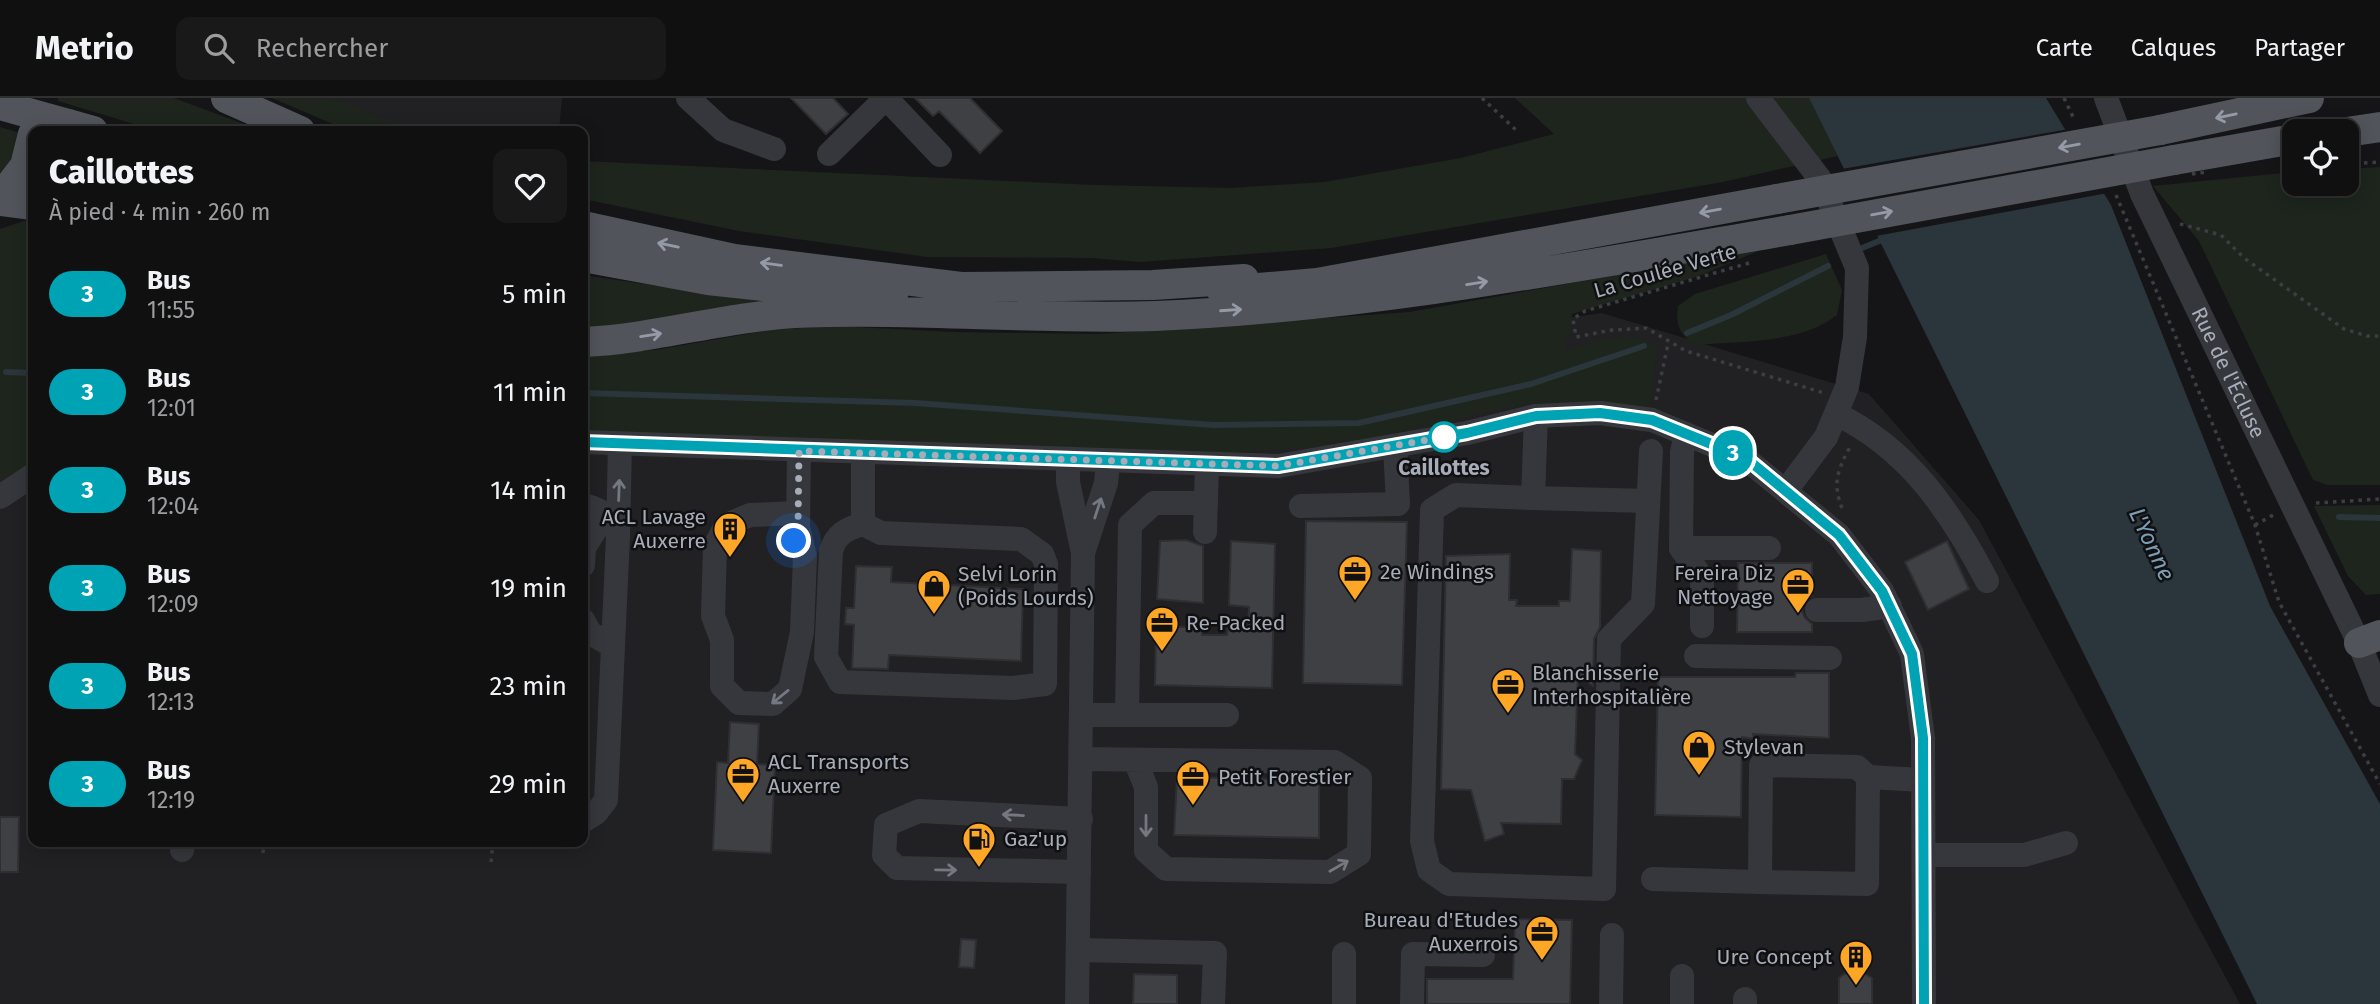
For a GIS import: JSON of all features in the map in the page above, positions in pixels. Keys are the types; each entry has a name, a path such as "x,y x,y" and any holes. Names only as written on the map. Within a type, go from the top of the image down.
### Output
{"main road":[{"path":"32,98 34,126"},
{"path":"210,98 254,112"},
{"path":"226,98 288,126"},
{"path":"817,291 1012,299 1154,296 1317,283 2160,130 2300,100 2334,98"},
{"path":"0,105 74,126"},
{"path":"2359,130 2380,127"},
{"path":"2359,138 2380,137"},
{"path":"588,342 617,341 792,313 1155,316 1296,306 1423,291 1790,230 2282,142"},
{"path":"28,154 24,166 0,199 28,204"},
{"path":"588,227 734,259 961,287 1153,285 1398,269"},
{"path":"588,258 708,280 817,291 967,314"}],"street":[{"path":"688,98 723,130 774,149"},
{"path":"829,154 886,98 940,155"},
{"path":"1758,98 1819,179 1857,268 1855,337 1847,387 1834,404 1826,437 1787,489"},
{"name":"Rue de l'Écluse","path":"2106,98 2155,220 2293,505 2370,639 2380,695"},
{"path":"1834,404 1868,429 1904,462 1948,512 1987,581"},
{"path":"588,442 1278,466 1395,446 1536,416 1600,413 1652,420 1746,458 1787,489 1839,535 1882,591 1912,654 1923,738 1924,1004"},
{"path":"1534,498 1536,416"},
{"path":"1686,434 1682,452 1681,548 1702,578 1702,626"},
{"path":"588,818 596,813 606,800 621,444"},
{"path":"1301,506 1398,504 1395,446"},
{"path":"798,520 750,515 731,523 715,546 713,616 722,640 722,686 739,703 773,704 790,689 792,669 802,632 805,556 798,520 799,451"},
{"path":"1648,501 1456,495 1432,510 1422,841 1429,870 1449,884 1604,888 1609,639 1643,604 1651,452"},
{"path":"863,453 863,524"},
{"path":"1068,460 1068,482 1083,553 1077,1004"},
{"path":"1083,553 1106,483 1108,462"},
{"path":"1206,532 1207,465"},
{"path":"0,497 28,478"},
{"path":"1127,715 1130,525 1154,503 1206,503"},
{"path":"588,532 594,509 612,521 618,536"},
{"path":"1045,684 1046,564 1042,554 1032,545 1021,539 881,533 863,524 851,527 835,539 831,551 826,657 840,681 1013,688 1045,684 1082,685"},
{"path":"1681,548 1769,548"},
{"path":"1817,610 1862,610 1889,606"},
{"path":"588,629 613,646"},
{"path":"1696,656 1830,658"},
{"path":"1082,715 1227,715"},
{"path":"1081,759 1335,762 1360,778 1359,854 1330,872 1166,869 1146,851 1146,787 1135,760"},
{"path":"1760,882 1761,765 1857,767 1868,777 1923,780"},
{"path":"1653,879 1867,884 1868,777"},
{"path":"1079,872 897,868 884,855 886,825 919,811 1081,819"},
{"path":"1924,855 2024,855 2066,843"},
{"path":"1611,1004 1612,935"},
{"path":"1078,950 1215,953 1213,1004"},
{"path":"1344,954 1344,1004"},
{"path":"1412,1004 1413,954 1483,956"},
{"path":"1682,976 1682,1004"}],"path":[{"path":"1482,98 1517,131"},
{"path":"2064,98 2078,128"},
{"path":"2359,163 2380,162"},
{"path":"2114,192 2178,349 2255,524 2279,602 2380,784"},
{"path":"2127,219 2172,220 2221,235 2244,258 2344,329 2367,337 2380,336"},
{"name":"La Coulée Verte","path":"1760,259 1585,311 1573,319 1576,337 1612,330 1646,328 1668,344 1786,383 1834,404"},
{"path":"1652,420 1668,344"},
{"path":"2293,505 2380,499"},
{"path":"263,853 264,847"},
{"path":"491,862 492,847"}],"shaded area":[{"path":"58,98 174,98 250,126 140,126 58,101"},
{"path":"272,98 334,98 400,126 337,126"},
{"path":"301,98 562,98 559,126 370,126"},
{"path":"1515,98 1809,98 1838,156 1723,182 1331,248 1140,262 1092,258 928,257 739,231 588,200 588,161 1095,185 1231,188 1324,182 1461,158 1554,134"},
{"path":"0,127 24,134 0,182"},
{"path":"2380,167 2380,485 2327,485 2313,480 2199,241 2153,186 2282,173 2282,196 2359,196 2359,168"},
{"path":"28,220 28,470 0,489 0,229"},
{"path":"1763,249 1699,276 1572,314 1570,332 1564,341 1568,351 1602,340 1624,337 1657,346 1650,410 1601,401 1525,404 1353,444 1225,454 588,436 588,354 655,350 769,330 836,326 954,332 1100,334 1409,312"},
{"path":"1826,254 1842,290 1837,315 1822,324 1788,336 1694,345 1680,328 1677,319 1678,306 1695,294"},
{"path":"588,276 787,305 588,335"},
{"path":"1602,313 1869,394 1979,520 2240,1004 0,1004 0,321 28,325 28,847 588,847 588,382 1353,347"},
{"path":"2380,505 2380,594 2366,595 2348,576 2314,506"}],"water":[{"name":"L'Yonne","path":"1809,98 2046,98 2111,205 2270,606 2380,804 2380,1004 2257,1004"}],"pier":[{"path":"2069,129 2108,193 1876,236 1842,169"}],"building":[{"path":"791,98 833,98 848,114 826,134"},
{"path":"915,98 970,98 1002,131 980,153 939,111 933,116"},
{"name":"2e Windings","path":"1306,521 1407,522 1402,685 1303,683"},
{"path":"1186,540 1203,546 1203,603 1157,599 1160,541"},
{"path":"1231,541 1275,544 1272,688 1155,685 1156,627 1202,627 1202,635 1227,635 1228,626 1248,626 1249,607 1229,605"},
{"path":"1947,541 1969,589 1928,610 1905,562"},
{"name":"Blanchisserie Interhospitalière","path":"1572,549 1601,551 1600,627 1594,639 1593,686 1578,675 1575,754 1582,760 1574,779 1562,779 1561,824 1501,823 1504,834 1485,841 1471,790 1441,789 1446,556 1510,554 1509,600 1517,600 1516,606 1559,606 1559,601 1570,601"},
{"path":"1738,563 1812,563 1812,596 1805,602 1802,611 1812,624 1812,632 1737,632"},
{"name":"Selvi Lorin (Poids Lourds)","path":"856,566 892,567 891,582 1023,589 1021,661 889,655 888,669 852,668 854,625 845,624 846,608 854,608"},
{"name":"Stylevan","path":"1796,673 1829,673 1829,738 1753,734 1754,739 1742,737 1741,817 1655,815 1658,677 1795,677"},
{"path":"730,722 759,724 757,764 775,765 771,853 713,850 717,762 728,763"},
{"path":"1177,777 1319,780 1319,838 1174,835"},
{"path":"0,817 19,817 18,872 0,872"},
{"name":"Bureau d'Etudes Auxerrois","path":"1515,919 1572,920 1570,1004 1427,1004 1427,979 1513,979"},
{"path":"961,939 976,940 974,968 959,967"},
{"path":"1134,974 1177,975 1177,1004 1133,1004"},
{"name":"Ure Concept","path":"1844,974 1865,974 1872,978 1872,1004 1839,1004 1839,978"}],"waterway":[{"path":"1862,248 1889,237"},
{"path":"1687,333 1731,315 1828,266"},
{"path":"588,393 915,403 1213,425 1359,423 1531,384 1644,346"},
{"path":"6,372 28,373"},
{"path":"2339,517 2380,518"}],"bus line":[{"name":"3","path":"588,442 1278,466 1467,433 1536,416 1600,413 1652,420 1746,458 1787,489 1839,535 1882,591 1912,654 1923,738 1924,1004"}],"place":[{"name":"Caillottes","path":"1444,437"},
{"name":"ACL Lavage Auxerre","path":"730,559"},
{"name":"2e Windings","path":"1355,602"},
{"name":"Fereira Diz Nettoyage","path":"1798,615"},
{"name":"Selvi Lorin (Poids Lourds)","path":"934,616"},
{"name":"Re-Packed","path":"1162,653"},
{"name":"Blanchisserie Interhospitalière","path":"1508,715"},
{"name":"Stylevan","path":"1699,777"},
{"name":"ACL Transports Auxerre","path":"743,804"},
{"name":"Petit Forestier","path":"1193,807"},
{"name":"Gaz'up","path":"979,869"},
{"name":"Bureau d'Etudes Auxerrois","path":"1542,962"},
{"name":"Ure Concept","path":"1856,987"}],"route":[{"path":"794,541 798,527 799,451 1278,466 1444,437"}]}
